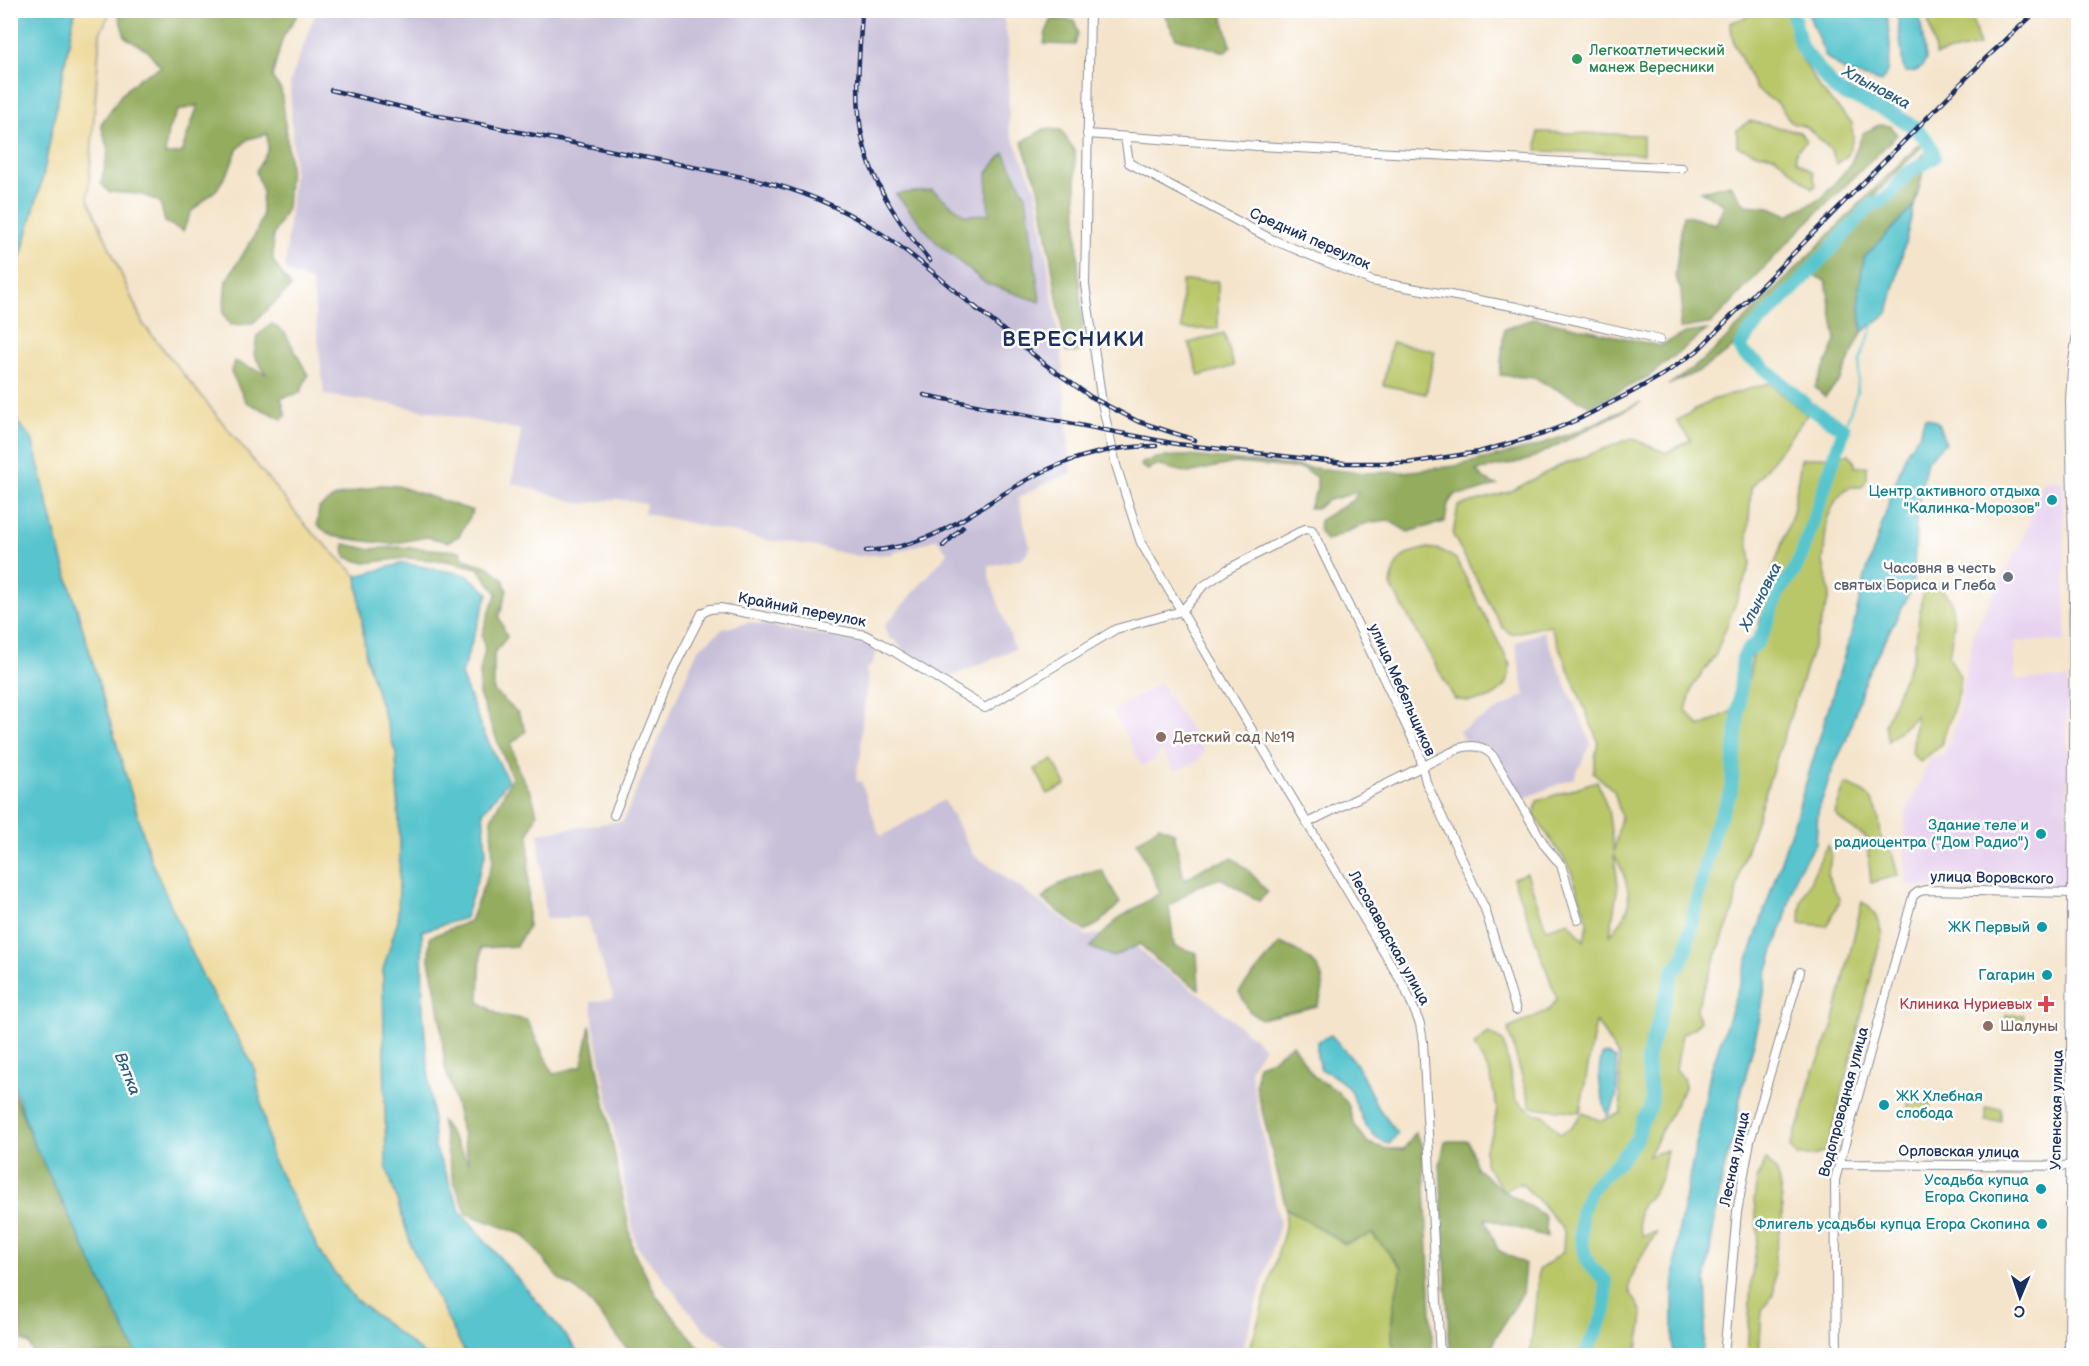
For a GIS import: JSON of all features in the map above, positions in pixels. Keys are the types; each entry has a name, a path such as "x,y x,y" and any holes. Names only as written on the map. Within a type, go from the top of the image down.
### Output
{"street":[{"name":"Лесозаводская улица","path":"1090,10 1085,285 1102,403 1116,465 1141,543 1405,988 1420,1024 1423,1042 1440,1356"},
{"path":"1087,134 1682,168"},
{"name":"Средний переулок","path":"1125,137 1129,163 1271,239 1372,281 1517,308 1660,340"},
{"name":"Успенская улица","path":"2070,1356 2069,1166 2076,598 2071,390 2079,326"},
{"name":"улица Мебельщиков","path":"1182,611 1202,587 1228,569 1305,529 1312,530 1419,752 1426,782 1485,909 1516,1010"},
{"name":"Крайний переулок","path":"614,815 676,664 702,613 710,609 720,608 865,635 985,708 1116,629 1182,611"},
{"path":"1307,823 1467,746 1480,747 1490,753 1501,769 1545,846 1561,865 1578,920"},
{"name":"улица Воровского","path":"1913,896 1918,891 1924,890 2072,893"},
{"name":"Водопроводная улица","path":"1837,1356 1835,1180 1913,896"},
{"name":"Лесная улица","path":"1724,1356 1737,1212 1750,1141 1800,972"},
{"name":"Орловская улица","path":"1839,1164 2079,1166"}],"shaded area":[{"path":"316,11 1002,11 1008,41 1009,129 1036,190 1062,357 1071,473 1018,498 1030,547 1026,555 1020,559 989,566 989,577 1015,649 948,678 904,651 897,642 889,638 885,625 948,553 937,539 891,554 858,556 791,542 771,541 644,513 646,504 617,499 583,504 512,483 521,430 392,404 324,395 312,282 288,272 285,268 294,169 290,82"},
{"path":"2063,480 2066,641 2014,641 2015,679 2067,679 2068,885 2064,889 1906,886 1905,815 1931,758 1943,756 1956,724 1974,631 2023,538 2044,481"},
{"path":"749,622 863,643 869,645 877,653 871,666 866,669 868,678 862,722 861,754 856,773 857,782 861,781 878,831 882,836 944,800 973,854 1087,936 1119,932 1155,963 1212,1003 1264,1047 1250,1069 1280,1224 1241,1355 739,1355 702,1327 636,1245 591,1002 614,998 587,917 546,919 538,833 623,821 698,649 723,629"},
{"path":"1543,631 1591,743 1574,778 1522,799 1495,750 1464,740 1459,731 1525,695 1515,643"},
{"name":"Детский сад №19","path":"1160,683 1205,752 1196,762 1174,771 1162,750 1154,760 1142,766 1113,711"},
{"path":"2075,1038 2078,1038 2078,1162 2073,1158"}],"green space":[{"path":"1940,10 1971,11 1979,46 1936,55 1927,13"},
{"path":"121,11 300,11 283,37 272,77 281,90 290,165 287,208 273,236 273,261 291,287 252,324 230,325 223,313 226,281 255,235 262,217 262,190 256,171 268,150 267,134 248,139 237,150 229,170 217,189 191,212 183,231 165,222 160,202 140,194 109,192 101,183 108,152 101,124 121,95 139,78 161,67 147,50 125,37 119,16","holes":["198,105 181,153 165,155 168,130 178,111"]},
{"path":"1166,11 1221,11 1231,46 1225,52 1176,38 1165,16"},
{"path":"1753,11 1789,11 1796,49 1821,90 1852,123 1853,139 1848,155 1837,164 1831,150 1807,127 1792,123 1779,105 1756,89 1734,44 1730,23 1752,15"},
{"path":"1052,19 1075,21 1078,33 1075,45 1044,44"},
{"path":"1749,121 1800,132 1806,141 1796,152 1796,161 1813,172 1816,186 1812,188 1775,156 1737,146 1737,130"},
{"path":"1879,125 1891,126 1897,135 1797,233 1712,323 1679,329 1682,307 1681,290 1675,276 1683,215 1716,224 1724,205 1701,191 1730,184 1745,205 1770,207 1788,215 1822,198 1850,165 1863,133"},
{"path":"1044,129 1061,130 1075,151 1078,260 1084,349 1077,353 1066,352 1039,187 1022,142"},
{"path":"1538,132 1643,135 1643,154 1537,151"},
{"path":"1917,146 1922,146 1750,325 1729,351 1699,371 1668,385 1714,351"},
{"path":"1004,153 1026,196 1040,302 985,283 935,241 896,194 932,190 965,215 989,214 987,173"},
{"path":"1924,153 1926,163 1914,206 1864,258 1859,290 1862,332 1840,380 1825,397 1815,387 1836,341 1826,281 1810,274"},
{"path":"1182,281 1218,281 1218,329 1182,329"},
{"path":"1535,318 1660,346 1685,333 1707,330 1649,376 1591,406 1534,378 1500,375 1504,329"},
{"path":"272,324 285,333 308,375 300,393 281,398 286,416 282,419 246,402 231,372 234,361 266,374 254,355 257,336"},
{"path":"1224,333 1234,366 1199,376 1189,343"},
{"path":"1392,342 1435,351 1426,394 1383,385"},
{"path":"1769,383 1807,415 1751,488 1748,537 1751,563 1716,654 1693,686 1686,710 1700,727 1734,710 1748,680 1766,589 1793,512 1801,459 1849,454 1855,467 1867,466 1867,478 1862,487 1850,487 1845,490 1836,500 1827,519 1823,562 1830,595 1740,870 1734,908 1696,1010 1700,1021 1694,1028 1682,1034 1676,1069 1683,1078 1685,1086 1648,1156 1667,1150 1661,1178 1653,1193 1643,1204 1638,1217 1643,1236 1657,1232 1638,1263 1629,1287 1642,1314 1636,1355 1530,1355 1539,1270 1563,1252 1564,1231 1521,1183 1504,1191 1485,1164 1485,1148 1493,1132 1497,1108 1490,1074 1474,1045 1488,1033 1503,1041 1516,1100 1535,1114 1544,1115 1560,1134 1571,1127 1583,1113 1601,1121 1621,1113 1619,1057 1596,1021 1580,1112 1531,1107 1508,1029 1549,1010 1557,999 1513,878 1527,873 1546,929 1569,922 1584,941 1588,922 1570,868 1534,815 1537,801 1597,781 1608,810 1614,852 1621,816 1614,791 1593,772 1598,741 1550,625 1511,634 1502,627 1453,535 1458,506 1509,492 1557,467 1632,438 1666,453 1691,440 1676,421 1712,400","holes":["1614,855 1623,872 1629,900 1623,918 1610,935 1618,885"]},
{"path":"1641,402 1528,460 1476,471 1484,479 1497,485 1471,493 1454,495 1448,504 1445,522 1408,532 1388,520 1367,523 1326,541 1319,531 1320,520 1353,500 1359,492 1326,501 1316,509 1309,508 1317,489 1317,478 1304,469 1235,463 1188,473 1160,466 1154,466 1148,470 1141,466 1142,463 1154,459 1190,456 1365,473 1403,472 1455,466 1534,447 1580,430"},
{"path":"380,485 398,486 473,511 459,536 447,542 427,537 391,544 357,540 332,536 317,525 319,508 335,497"},
{"path":"344,544 368,549 400,547 460,551 464,559 489,567 503,579 507,591 499,617 507,637 494,653 494,691 518,713 526,731 511,744 518,769 532,795 537,814 529,833 528,927 516,946 481,948 479,1002 499,1015 527,1020 553,1074 582,1066 590,1026 633,1250 657,1297 706,1355 632,1355 589,1301 559,1279 524,1235 467,1214 453,1179 441,1120 469,1163 445,1067 439,1007 429,960 430,937 470,921 493,861 491,819 512,778 479,694 480,671 485,650 482,635 497,593 478,568 447,561 405,558 365,563 345,557"},
{"path":"1428,548 1441,550 1456,559 1510,665 1505,685 1492,696 1475,701 1455,699 1391,586 1397,563 1412,552"},
{"path":"1938,585 1951,600 1954,624 1949,656 1960,677 1959,692 1941,745 1920,762 1912,754 1916,716 1888,741 1885,725 1913,658 1923,591"},
{"path":"2078,605 2078,1038 2075,1038 2076,609"},
{"path":"1053,760 1066,785 1048,794 1035,769"},
{"path":"1845,784 1863,792 1874,803 1879,818 1881,838 1890,846 1898,875 1871,883 1867,838 1845,824 1835,813"},
{"path":"1159,826 1174,832 1184,880 1207,866 1233,858 1248,870 1268,892 1259,901 1221,878 1197,886 1169,906 1174,946 1197,953 1199,989 1162,965 1140,944 1113,957 1090,947 1119,918 1160,893 1137,842"},
{"path":"1827,845 1832,856 1827,875 1840,900 1827,926 1800,923 1801,901"},
{"path":"1102,870 1120,903 1100,923 1085,931 1042,899 1056,886 1088,872"},
{"path":"1862,902 1875,916 1882,934 1827,1151 1814,1156 1797,1156 1790,1147 1801,1118 1811,1078 1832,1029"},
{"path":"1280,943 1301,953 1316,966 1323,983 1322,994 1317,1006 1261,1019 1249,1011 1239,992"},
{"path":"2006,1015 2023,1015 2023,1028 2006,1028"},
{"path":"1292,1044 1314,1077 1336,1090 1348,1104 1354,1124 1368,1143 1387,1149 1404,1149 1415,1133 1423,1147 1433,1355 1395,1355 1392,1323 1402,1268 1372,1234 1345,1244 1286,1208 1256,1086 1258,1065 1272,1059"},
{"path":"10,1083 33,1142 137,1355 34,1355 29,1344 23,1341 19,1315 11,1314 11,1294 15,1284 10,1278"},
{"path":"1908,1102 1930,1103 1930,1116 1908,1116"},
{"path":"1986,1108 2001,1108 2001,1121 1986,1121"},
{"path":"1445,1141 1468,1141 1477,1169 1504,1191 1545,1216 1547,1237 1485,1218 1498,1250 1525,1264 1522,1294 1495,1338 1489,1355 1450,1355 1440,1165"},
{"path":"1766,1159 1777,1172 1782,1199 1782,1222 1775,1255 1774,1294 1762,1310 1759,1355 1747,1355 1751,1282 1758,1234 1754,1201 1757,1179"},
{"path":"1286,1208 1345,1244 1372,1234 1402,1268 1392,1323 1395,1355 1248,1356 1285,1229"}],"sand":[{"path":"75,11 111,11 100,33 88,198 143,324 307,527 357,576 366,657 396,754 400,847 398,920 383,970 386,1165 412,1248 466,1355 425,1355 355,1299 323,1258 272,1158 254,1067 202,975 151,861 57,541 32,439 11,415 11,292 43,176"}],"water":[{"path":"11,10 75,11 43,176 11,292"},
{"path":"1807,11 1886,11 1890,57 1882,82 1847,73 1826,57"},
{"path":"1897,11 1919,11 1926,59 1921,67 1913,72 1906,72 1903,66"},
{"path":"1914,206 1888,313 1862,332 1859,290 1864,258"},
{"name":"Вятка","path":"10,415 32,439 57,541 151,861 202,975 254,1067 272,1158 323,1258 355,1299 425,1355 137,1355 33,1142 10,1074"},
{"path":"1925,417 1938,422 1945,443 1927,460 1916,525 1911,590 1866,677 1846,741 1835,763 1818,811 1816,843 1797,872 1767,974 1760,1018 1718,1200 1706,1276 1707,1306 1702,1355 1673,1355 1673,1293 1678,1234 1711,1070 1796,816 1853,627 1865,577 1897,478 1907,451 1919,435"},
{"path":"403,563 467,575 488,593 461,675 483,731 508,781 483,812 486,852 465,918 422,931 423,1013 435,1147 461,1212 580,1355 466,1355 412,1248 386,1165 383,970 398,920 400,847 396,754 366,657 357,576"},
{"path":"1331,1035 1357,1065 1377,1106 1398,1134 1389,1144 1379,1139 1367,1127 1345,1085 1321,1069 1317,1058 1317,1042"},
{"path":"1607,1054 1616,1059 1617,1082 1617,1095 1608,1116 1601,1094 1599,1077 1602,1055"}],"waterway":[{"name":"Хлыновка","path":"1586,1356 1606,1307 1606,1295 1605,1280 1590,1266 1585,1257 1581,1236 1581,1213 1592,1187 1619,1161 1637,1139 1642,1121 1649,1111 1652,1101 1647,1059 1673,971 1685,953 1713,832 1731,792 1743,658 1748,650 1757,643 1778,593 1793,573 1802,554 1844,429 1808,407 1762,366 1744,354 1740,347 1751,331 1872,204 1885,200 1907,174 1934,157 1930,145 1909,124 1881,108 1841,93 1834,88 1801,47 1792,10"},
{"path":"1844,429 1857,392 1860,360 1874,323"}],"railway":[{"path":"862,10 858,101 865,149 878,184 887,200 907,232 930,261"},
{"path":"924,395 1177,444 1344,463 1408,463 1479,452 1543,434 1632,392 1664,374 1697,351 1985,59 2038,10"},
{"path":"331,90 430,114 757,180 791,189 822,201 877,230 927,267 979,311"},
{"path":"974,306 1046,365 1091,397 1137,421 1195,440"},
{"path":"866,551 892,548 936,534 1014,487 1065,462 1110,450 1156,446"},
{"path":"943,546 963,527"}],"place":[{"name":"Легкоатлетический манеж Вересники","path":"1577,59"},
{"name":"Центр активного отдыха \"Калинка-Морозов\"","path":"2052,500"},
{"name":"Часовня в честь святых Бориса и Глеба","path":"2008,577"},
{"name":"Детский сад №19","path":"1161,737"},
{"name":"Здание теле и радиоцентра (\"Дом Радио\")","path":"2041,834"},
{"name":"ЖК Первый","path":"2042,927"},
{"name":"Гагарин","path":"2047,975"},
{"name":"Клиника Нуриевых","path":"2046,1004"},
{"name":"Шалуны","path":"1988,1026"},
{"name":"ЖК Хлебная слобода","path":"1884,1105"},
{"name":"Усадьба купца Егора Скопина","path":"2041,1189"},
{"name":"Флигель усадьбы купца Егора Скопина","path":"2042,1224"}],"district":[{"name":"ВЕРЕСНИКИ","path":"1074,339"}]}
